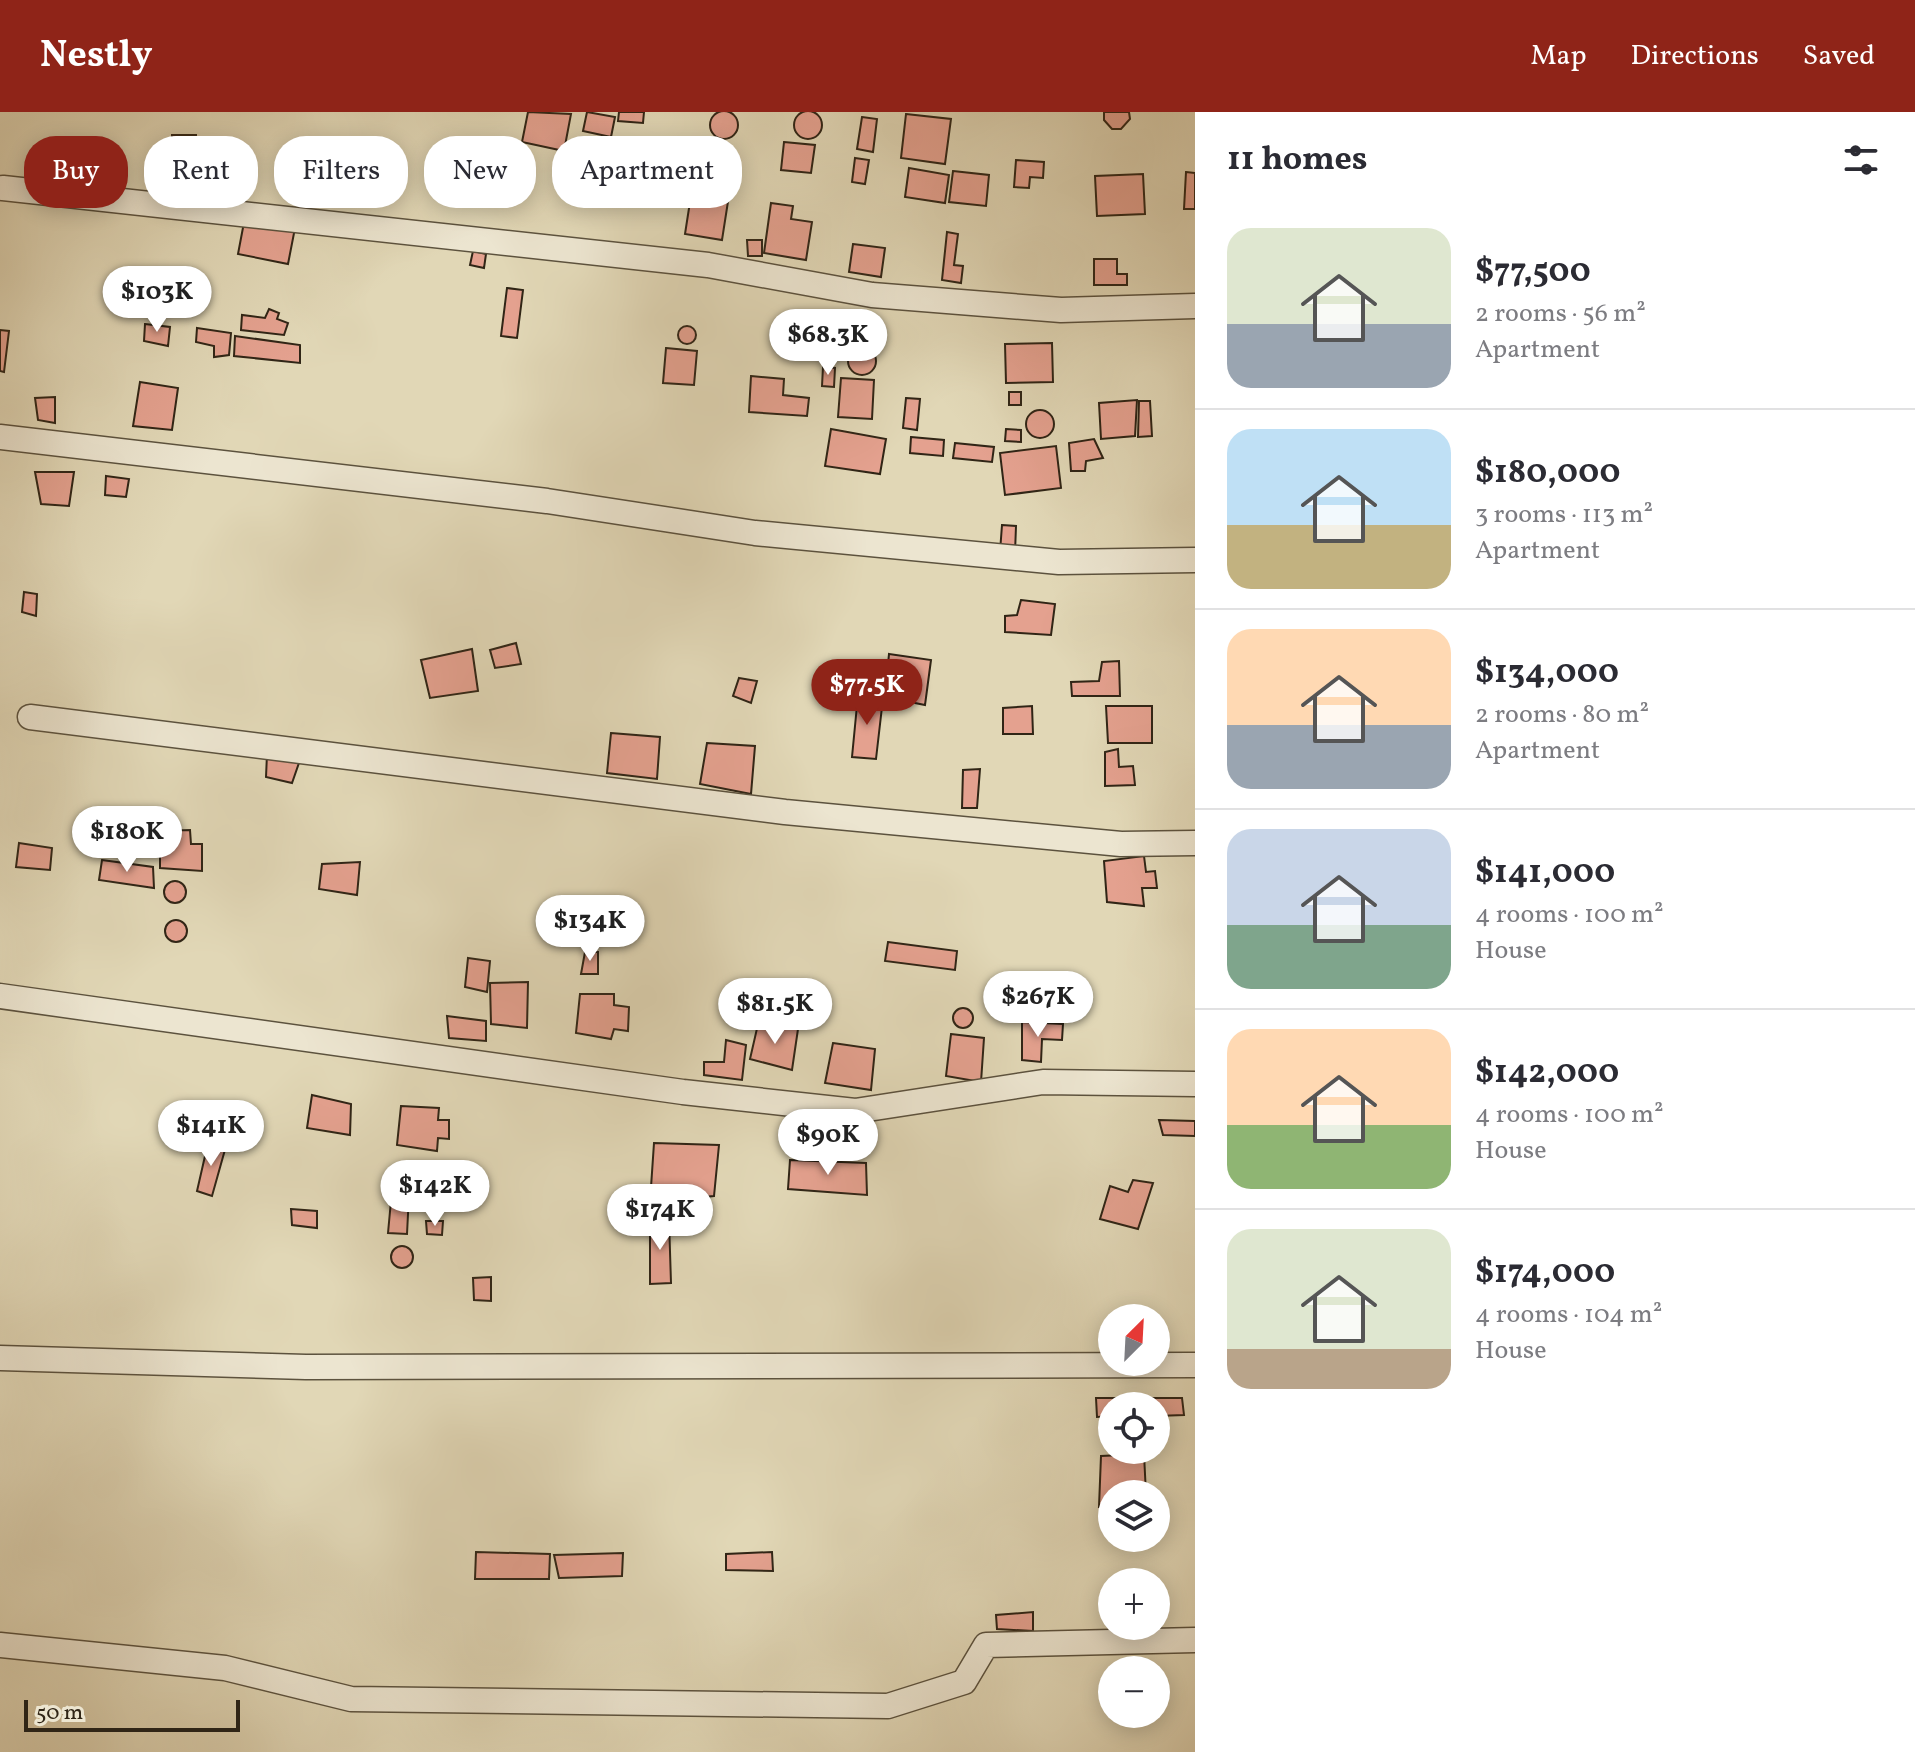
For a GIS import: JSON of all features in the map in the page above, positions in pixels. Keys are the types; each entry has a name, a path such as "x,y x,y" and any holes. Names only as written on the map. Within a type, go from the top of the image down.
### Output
{"street":[{"path":"3,188 708,265 872,295 1061,310 1195,306"},
{"path":"0,437 547,501 755,533 1059,562 1195,560"},
{"path":"30,717 785,812 1121,844 1195,843"},
{"path":"0,996 683,1092 855,1111 1043,1082 1195,1084"},
{"path":"0,1358 306,1367 1195,1365"},
{"path":"0,1645 225,1668 351,1699 888,1706 964,1682 986,1645 1195,1640"}],"building":[{"path":"808,111 818,115 822,125 818,135 808,139 798,135 794,125 798,115"},
{"path":"528,112 571,114 567,136 552,136 552,148 536,145 536,136 523,136"},
{"path":"587,112 615,117 611,136 583,131"},
{"path":"619,112 644,112 643,123 618,121"},
{"path":"719,112 729,112 737,120 737,130 732,136 716,136 711,130 711,120"},
{"path":"1104,112 1129,112 1130,119 1121,129 1112,129 1104,120"},
{"path":"906,114 951,119 945,164 901,158"},
{"path":"862,117 877,119 873,152 857,149"},
{"path":"784,142 815,145 811,173 781,170"},
{"path":"855,158 869,160 865,184 852,182"},
{"path":"1016,160 1044,162 1043,178 1030,177 1029,188 1014,187"},
{"path":"909,168 949,175 945,203 905,197"},
{"path":"953,171 989,175 986,206 949,202"},
{"path":"1186,172 1195,173 1195,209 1184,209"},
{"path":"1143,174 1145,214 1097,216 1095,176"},
{"path":"771,203 793,206 791,219 812,222 806,260 764,253"},
{"path":"689,208 727,208 722,240 685,234"},
{"path":"245,217 295,228 288,264 238,254"},
{"path":"947,232 958,234 954,265 963,266 961,283 942,280"},
{"path":"747,240 762,240 762,256 748,256"},
{"path":"853,244 885,248 881,277 849,272"},
{"path":"473,251 486,254 484,268 470,265"},
{"path":"1094,259 1117,259 1117,274 1127,274 1127,285 1094,285"},
{"path":"507,288 523,290 517,338 501,336"},
{"path":"269,309 279,313 277,319 288,323 284,335 241,330 242,315 265,318"},
{"path":"145,324 170,327 168,346 144,341"},
{"path":"683,326 691,326 696,335 694,342 683,344 678,339 678,331"},
{"path":"197,328 231,333 229,355 214,357 214,346 196,342"},
{"path":"0,330 9,331 4,372 0,371"},
{"path":"235,336 300,345 300,363 234,356"},
{"path":"1052,343 1053,382 1006,383 1005,344"},
{"path":"862,347 872,351 876,361 872,371 862,375 852,371 848,361 852,351"},
{"path":"666,348 697,351 694,385 663,383"},
{"path":"823,367 835,368 834,387 822,386"},
{"path":"751,376 784,379 783,395 809,398 807,416 749,412"},
{"path":"841,378 874,380 872,419 838,417"},
{"path":"140,382 178,388 172,430 133,426"},
{"path":"1009,392 1021,392 1021,405 1009,405"},
{"path":"55,397 55,423 38,420 35,398"},
{"path":"906,398 920,399 917,430 903,428"},
{"path":"1137,400 1135,436 1101,439 1099,403"},
{"path":"1139,401 1150,401 1152,436 1138,437"},
{"path":"1040,410 1050,414 1054,424 1050,434 1040,438 1030,434 1026,424 1030,414"},
{"path":"831,429 886,439 880,474 825,466"},
{"path":"1006,429 1021,430 1021,442 1005,441"},
{"path":"911,437 944,440 943,456 910,453"},
{"path":"1094,439 1103,458 1086,461 1085,471 1071,471 1069,443"},
{"path":"955,443 994,447 992,462 953,458"},
{"path":"1056,446 1061,488 1005,495 1000,453"},
{"path":"35,472 74,472 69,506 41,504"},
{"path":"106,476 129,479 126,497 105,495"},
{"path":"1002,525 1016,526 1015,553 1000,552"},
{"path":"24,592 37,594 36,616 22,612"},
{"path":"1021,600 1055,604 1051,635 1005,632 1005,616 1017,615"},
{"path":"516,643 521,664 495,668 490,650"},
{"path":"472,649 478,691 430,698 421,660"},
{"path":"889,654 931,660 925,705 885,697"},
{"path":"1119,661 1120,696 1072,696 1071,682 1099,681 1102,662"},
{"path":"739,678 757,681 751,703 733,696"},
{"path":"858,695 883,698 876,759 852,757"},
{"path":"1032,706 1033,734 1003,734 1003,708"},
{"path":"1106,706 1152,706 1152,743 1108,743"},
{"path":"611,733 660,737 657,779 607,773"},
{"path":"707,743 755,746 751,794 700,784"},
{"path":"1118,749 1119,767 1133,766 1135,785 1105,786 1105,752"},
{"path":"267,754 300,760 292,783 266,777"},
{"path":"980,769 977,808 962,808 963,770"},
{"path":"190,830 191,844 202,844 202,871 160,868 160,831"},
{"path":"19,843 52,848 50,870 16,867"},
{"path":"1144,856 1146,872 1155,871 1157,888 1142,888 1144,906 1107,902 1104,861"},
{"path":"102,860 153,867 154,888 99,880"},
{"path":"360,862 357,895 319,889 322,864"},
{"path":"175,881 183,884 186,892 183,900 175,903 167,900 164,892 167,884"},
{"path":"176,920 184,923 187,931 184,939 176,942 168,939 165,931 168,923"},
{"path":"591,927 611,929 611,944 588,943"},
{"path":"888,942 957,951 955,970 885,961"},
{"path":"585,952 598,952 598,974 581,974"},
{"path":"468,958 490,961 487,992 465,987"},
{"path":"528,982 527,1028 491,1024 490,983"},
{"path":"580,994 614,994 614,1005 629,1007 628,1031 614,1029 611,1039 576,1033"},
{"path":"963,1008 970,1011 973,1018 970,1025 963,1028 956,1025 953,1018 956,1011"},
{"path":"447,1016 486,1021 486,1041 449,1038"},
{"path":"1022,1022 1063,1024 1062,1040 1042,1039 1041,1062 1022,1060"},
{"path":"758,1024 798,1029 792,1070 750,1059"},
{"path":"951,1034 984,1038 981,1082 946,1076"},
{"path":"726,1040 746,1045 742,1080 704,1075 704,1062 724,1062"},
{"path":"833,1043 875,1049 871,1090 825,1083"},
{"path":"312,1095 351,1104 350,1135 307,1128"},
{"path":"401,1106 439,1108 438,1120 449,1120 449,1139 438,1138 437,1151 397,1145"},
{"path":"1159,1120 1195,1121 1195,1136 1163,1135"},
{"path":"208,1143 226,1146 212,1196 197,1191"},
{"path":"654,1143 719,1145 714,1196 650,1202"},
{"path":"790,1160 866,1163 867,1195 788,1189"},
{"path":"394,1175 422,1176 420,1193 393,1188"},
{"path":"1133,1180 1153,1183 1138,1229 1100,1219 1110,1186 1128,1192"},
{"path":"392,1190 409,1194 407,1234 388,1233"},
{"path":"291,1209 317,1211 317,1228 292,1225"},
{"path":"650,1219 669,1220 671,1283 650,1284"},
{"path":"426,1221 443,1221 442,1235 427,1234"},
{"path":"402,1246 410,1249 413,1257 410,1265 402,1268 394,1265 391,1257 394,1249"},
{"path":"491,1277 491,1301 474,1300 473,1278"},
{"path":"1170,1398 1182,1398 1184,1415 1170,1416"},
{"path":"1101,1464 1144,1464 1145,1480 1100,1480"},
{"path":"476,1552 550,1554 549,1579 475,1579"},
{"path":"772,1552 773,1571 726,1570 726,1554"},
{"path":"623,1553 622,1576 559,1578 554,1555"},
{"path":"1033,1612 1033,1631 997,1629 996,1615"}]}
